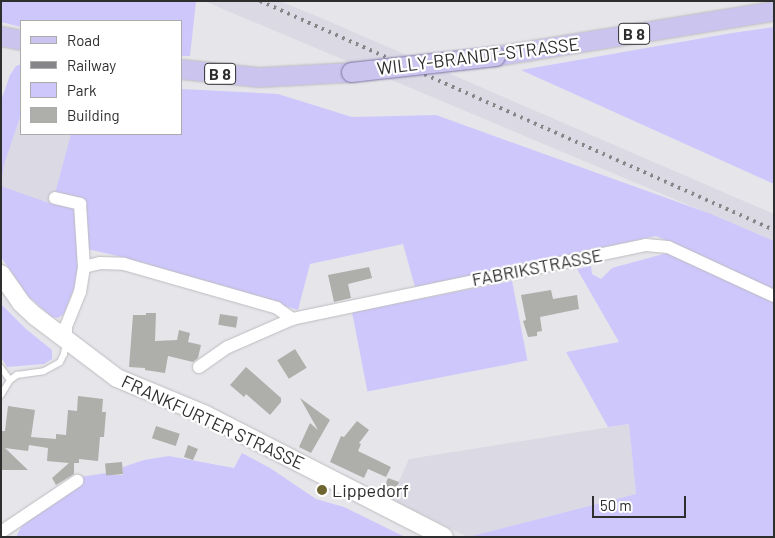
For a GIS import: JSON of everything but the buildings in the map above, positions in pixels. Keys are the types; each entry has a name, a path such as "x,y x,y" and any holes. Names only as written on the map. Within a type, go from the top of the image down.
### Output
{"main road":[{"name":"WILLY-BRANDT-STRASSE","path":"182,69 259,77 351,72 495,56 774,11"},
{"path":"2,37 20,40"},
{"name":"FRANKFURTER STRASSE","path":"1,274 21,303 66,340 124,382 198,411 444,537"}],"street":[{"path":"55,198 80,204 84,267 80,292 66,326 66,340"},
{"name":"FABRIKSTRASSE","path":"199,367 228,347 292,318 656,245 668,247 774,296"},
{"path":"84,267 100,263 124,264 277,308 292,318"},
{"path":"1,532 77,481"}],"lane":[{"path":"1,395 10,380 23,373 37,373 60,362 64,354 66,340"},
{"path":"1,368 10,380"}],"shaded area":[{"path":"204,1 279,1 314,15 774,214 774,241"},
{"path":"20,117 20,135 71,135 52,204 1,186 4,165"},
{"path":"629,424 636,494 468,537 391,499 409,459"}],"green space":[{"path":"1,1 196,1 190,56 182,56 182,20 20,20 20,27 1,22"},
{"path":"774,27 774,184 521,70 732,33"},
{"path":"20,64 20,117 4,165 1,186 1,101 10,75 16,66"},
{"path":"182,89 278,94 352,117 436,115 711,214 774,241 774,290 656,236 415,287 403,244 310,264 298,310 118,256 87,249 78,265 76,283 64,314 58,318 52,317 28,296 1,257 1,186 52,204 71,135 182,135"},
{"path":"667,253 774,301 774,537 468,537 636,494 629,424 608,427 566,352 619,342 577,269 591,266 592,274 601,279 612,268"},
{"path":"512,281 527,361 367,392 352,312"},
{"path":"1,304 26,329 52,350 52,359 44,364 7,367 1,357"},
{"path":"242,453 270,468 316,499 344,507 405,537 16,537 27,516 73,478 106,473 106,475 123,475 123,467 144,460 169,456 234,468"}],"railway":[{"path":"260,1 774,230"}],"place":[{"name":"Lippedorf","path":"322,490"}]}
